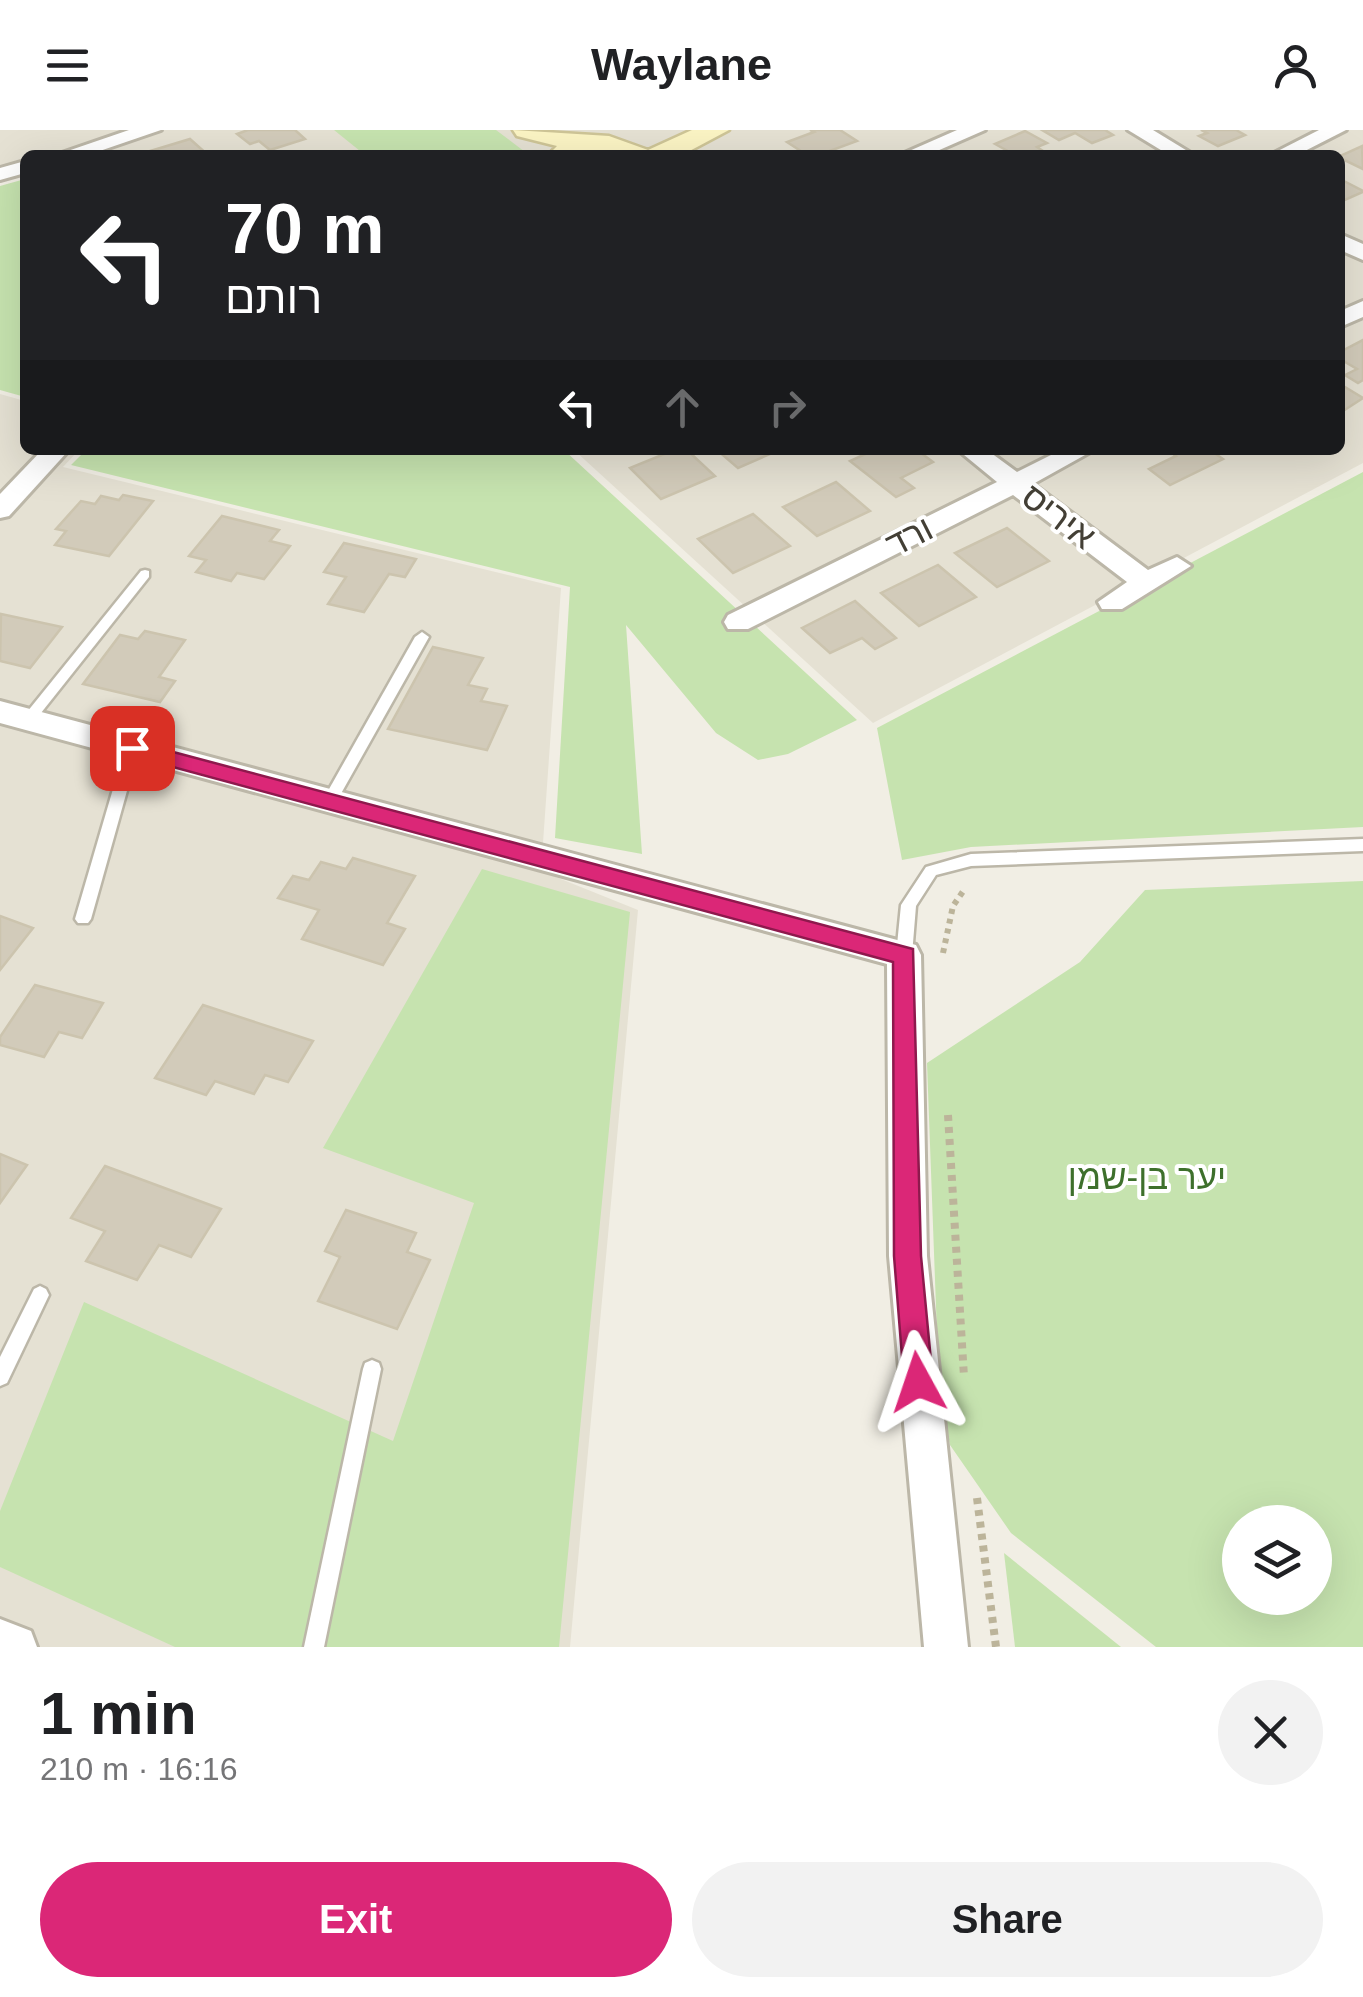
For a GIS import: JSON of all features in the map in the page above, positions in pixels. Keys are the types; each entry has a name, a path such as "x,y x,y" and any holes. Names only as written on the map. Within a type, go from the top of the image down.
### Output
{"street":[{"path":"83,150 152,130"},
{"path":"527,130 573,150"},
{"path":"527,130 547,150"},
{"path":"669,149 715,130"},
{"path":"923,150 975,130"},
{"path":"1138,130 1175,150"},
{"path":"1291,150 1336,130"},
{"path":"0,510 51,455"},
{"name":"איריס","path":"978,455 1146,583"},
{"name":"ורד","path":"738,622 1070,455"},
{"path":"1112,602 1177,566"},
{"path":"14,716 923,960 908,1256 946,1647"},
{"path":"0,1641 15,1647"}],"lane":[{"path":"14,716 145,574"},
{"path":"329,802 422,636"},
{"path":"83,919 132,748"},
{"path":"923,960 909,905 931,871 971,860 1028,854 1095,856 1363,845"},
{"path":"0,1378 40,1295"},
{"path":"314,1647 372,1369"}],"path":[{"path":"923,960 952,906 966,888 976,884"},
{"path":"947,1098 965,1398"},
{"path":"976,1494 996,1647"}],"shaded area":[{"path":"0,130 1363,130 1363,463 873,723 579,455 1345,455 1345,150 20,150 20,176 0,182"},
{"path":"0,394 20,400 20,455 74,455 63,467 561,588 541,871 638,910 570,1647 0,1647"}],"green space":[{"path":"334,130 496,130 522,150 359,150"},
{"path":"20,180 20,396 0,390 0,186"},
{"path":"81,455 569,455 857,720 788,754 758,760 716,733 626,625 642,854 555,838 570,587 71,465"},
{"path":"1363,472 1363,827 971,847 902,860 877,728"},
{"path":"482,869 630,912 559,1647 175,1647 0,1567 0,1511 84,1302 393,1441 474,1203 323,1148"},
{"name":"יער בן-שמן","path":"1363,881 1363,1647 1156,1647 1011,1533 950,1445 939,1388 927,1063 1080,962 1145,890"},
{"path":"1004,1553 1121,1647 1015,1647"}],"building":[{"path":"248,130 295,130 305,139 270,150 259,141 250,144 237,134"},
{"path":"810,130 840,130 857,141 833,150 799,150 787,142 814,132"},
{"path":"1042,130 1105,130 1113,135 1092,143 1075,133 1059,140"},
{"path":"1201,130 1236,130 1245,135 1218,146 1199,136 1207,133"},
{"path":"1025,131 1047,143 1037,147 1042,150 1006,150 995,144"},
{"path":"190,139 202,150 154,150"},
{"path":"1362,146 1363,169 1345,160 1345,154"},
{"path":"1345,182 1363,191 1345,200"},
{"path":"1363,340 1363,380 1358,383 1345,375 1357,369 1345,362 1345,349"},
{"path":"1345,387 1363,398 1345,410"},
{"path":"662,455 692,455 715,476 661,499 630,468"},
{"path":"723,455 768,455 738,468"},
{"path":"863,455 924,455 933,462 901,478 914,488 896,497 850,461"},
{"path":"1217,455 1223,459 1170,485 1149,469 1176,456"},
{"path":"836,482 870,511 817,536 783,507"},
{"path":"123,495 153,501 109,556 55,545 66,531 56,529 81,501 95,504 101,496 119,500"},
{"path":"753,514 790,546 733,573 698,539"},
{"path":"222,516 279,530 270,541 290,546 264,579 237,573 231,581 196,572 206,560 189,556"},
{"path":"1007,528 1049,561 997,587 955,553"},
{"path":"344,543 416,559 405,577 389,574 364,612 328,604 346,577 324,572"},
{"path":"938,565 976,597 919,626 881,593"},
{"path":"855,601 896,638 875,649 862,638 830,653 802,628"},
{"path":"1,614 62,627 30,668 0,661"},
{"path":"145,631 185,640 159,677 175,681 160,702 83,684 120,635 138,639"},
{"path":"433,647 483,658 468,685 487,689 481,701 507,706 487,750 388,729"},
{"path":"353,858 415,876 387,923 405,929 383,965 302,939 319,910 278,898 293,876 309,880 321,862 346,869"},
{"path":"0,916 33,928 0,970"},
{"path":"35,985 103,1003 82,1038 59,1032 44,1057 0,1045 0,1037"},
{"path":"203,1005 313,1041 288,1082 265,1075 254,1094 215,1081 206,1095 155,1078"},
{"path":"0,1154 27,1165 0,1203"},
{"path":"105,1166 221,1209 191,1257 159,1245 137,1280 86,1261 105,1231 71,1218"},
{"path":"346,1210 416,1233 407,1252 430,1260 397,1329 318,1301 340,1257 325,1251"}],"route":[{"path":"132,748 904,956 908,1256 918,1382"}]}
